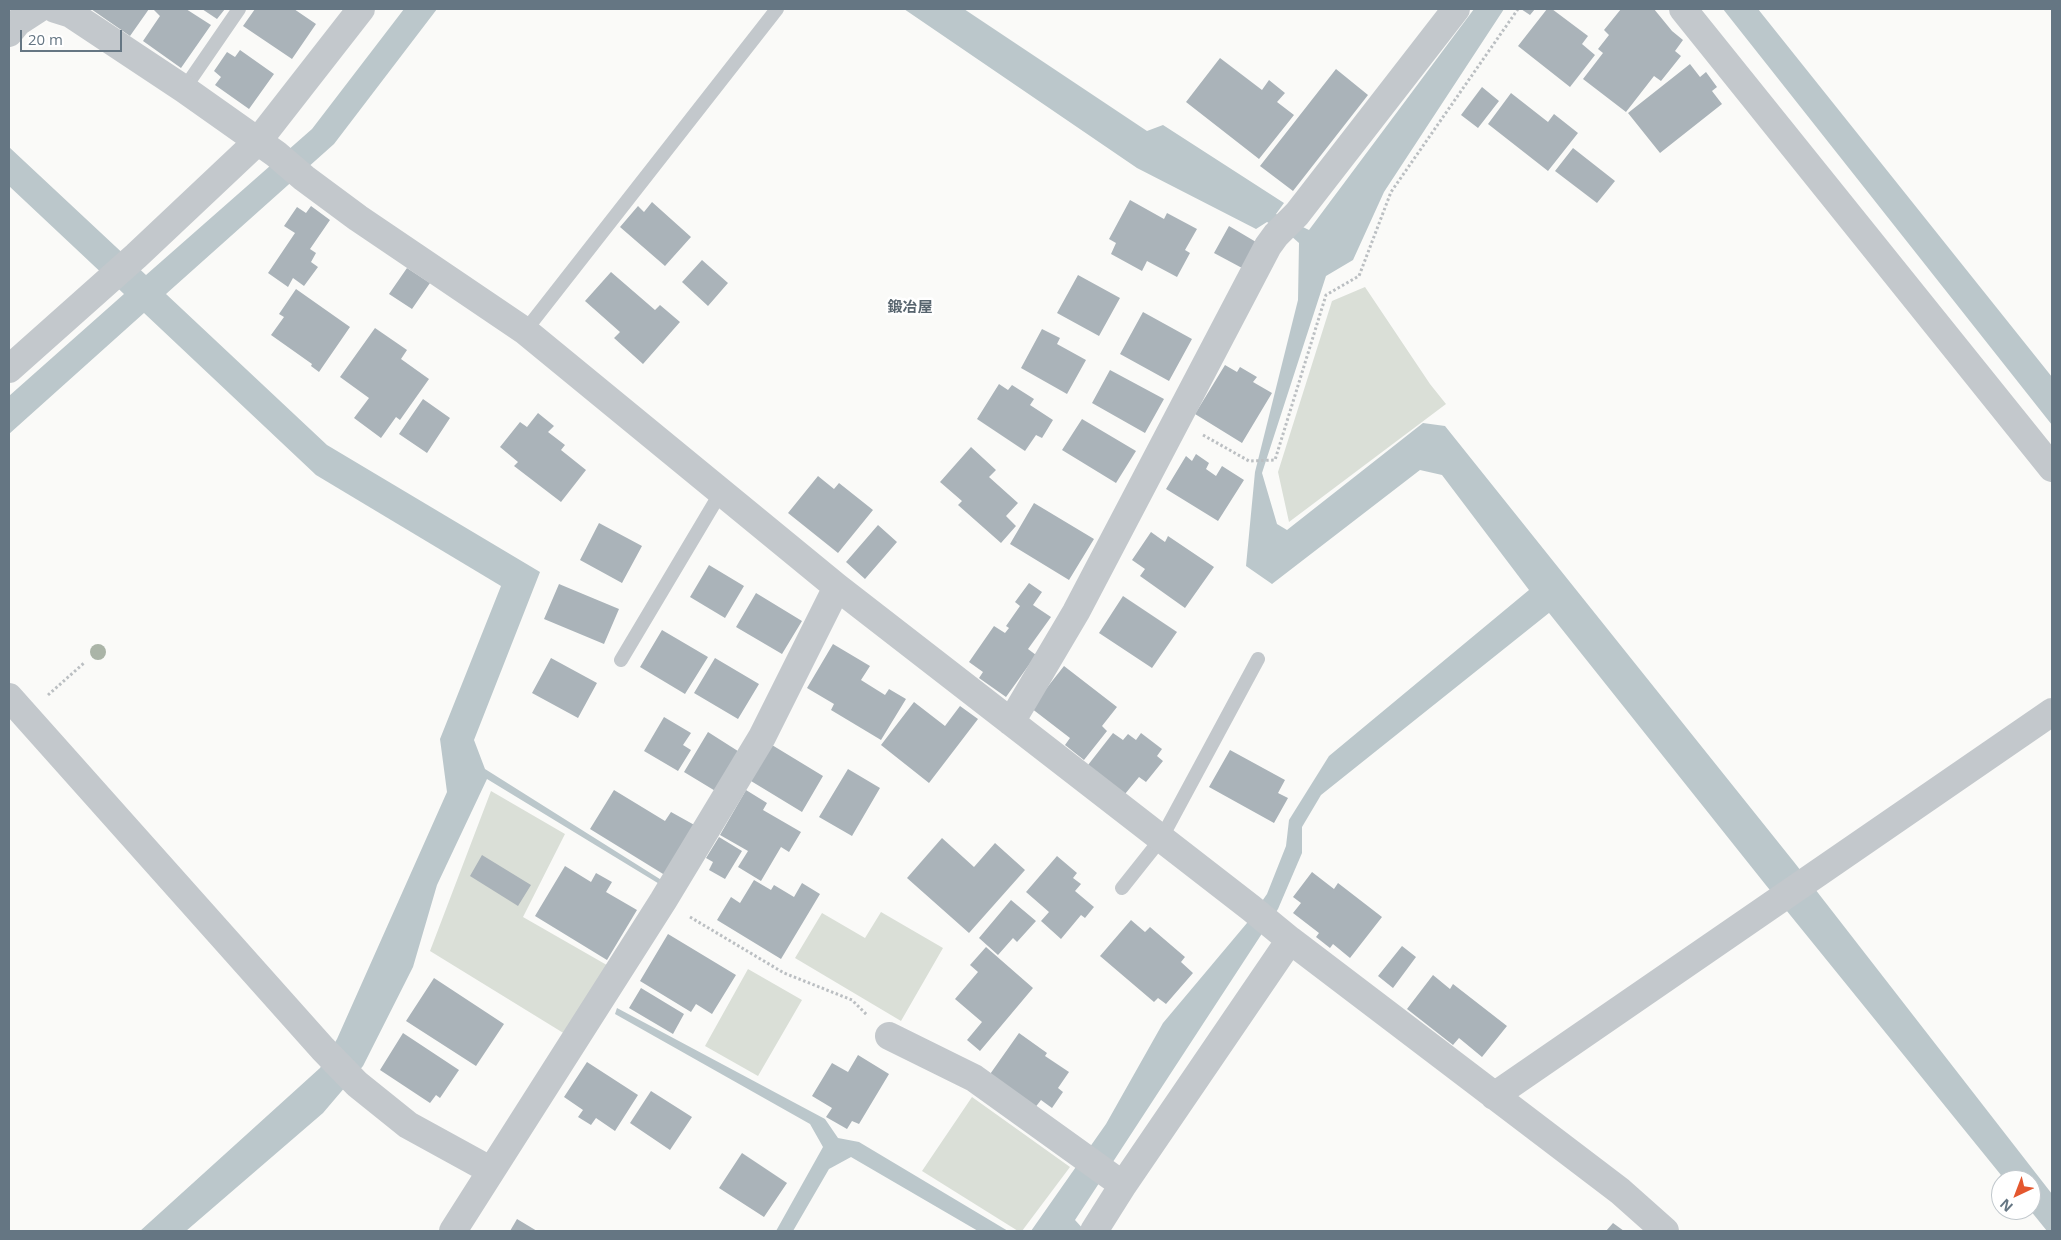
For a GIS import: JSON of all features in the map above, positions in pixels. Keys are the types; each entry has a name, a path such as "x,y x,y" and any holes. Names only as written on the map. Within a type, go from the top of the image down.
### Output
{"street":[{"path":"9,33 18,22 38,9"},
{"path":"55,9 70,14 184,88 267,147 304,178 358,218 525,331 837,588 1282,934 1620,1190 1665,1231"},
{"path":"9,369 136,256 267,147 361,9"},
{"path":"1011,722 1076,612 1268,246 1297,214 1456,9"},
{"path":"1683,9 2052,468"},
{"path":"453,1231 490,1170 663,901 762,737 837,588"},
{"path":"17,706 323,1049 357,1084 408,1125 490,1170"},
{"path":"1494,1096 2052,712"},
{"path":"1096,1229 1117,1181 1282,934"},
{"path":"889,1036 974,1078 1117,1181"}],"lane":[{"path":"184,88 240,9"},
{"path":"525,331 778,9"},
{"path":"621,660 721,492"},
{"path":"1122,888 1161,839 1258,659"}],"path":[{"path":"1176,420 1249,461 1275,460 1326,295 1359,276 1392,192 1518,9"},
{"path":"17,706 84,663"},
{"path":"663,901 784,973 852,1000 889,1036"}],"shaded area":[{"path":"404,9 437,9 334,144 166,294 327,445 540,572 474,740 485,769 663,881 661,885 487,779 437,885 413,967 363,1066 323,1113 186,1231 140,1231 320,1068 337,1039 447,792 440,739 501,586 316,475 144,313 9,434 9,396 124,294 9,186 9,147 146,275 312,129"},
{"path":"904,9 964,9 1147,131 1163,125 1284,203 1276,214 1309,230 1474,9 1504,9 1384,192 1353,260 1326,276 1262,473 1277,524 1287,530 1423,423 1445,426 1794,862 2033,1170 1997,1170 1549,613 1321,795 1302,827 1302,853 1278,909 1075,1220 1085,1231 1031,1231 1106,1124 1163,1023 1247,923 1267,894 1286,846 1289,820 1329,756 1529,590 1442,475 1420,470 1272,584 1246,566 1255,472 1298,300 1299,243 1290,235 1267,222 1256,229 1137,168"},
{"path":"1723,9 1758,9 2052,377 2052,425"},
{"path":"1365,287 1430,384 1446,404 1289,522 1278,472 1332,301"},
{"path":"491,791 565,834 523,917 612,968 565,1034 430,951"},
{"path":"881,912 943,948 901,1021 795,958 822,913 865,938"},
{"path":"748,969 802,1000 758,1076 705,1046"},
{"path":"617,1008 825,1119 838,1138 859,1142 1008,1231 978,1231 851,1157 829,1169 793,1231 776,1231 823,1147 810,1124 615,1014"},
{"path":"972,1097 1070,1167 1022,1231 1018,1231 922,1171"},
{"path":"2041,1180 2052,1194 2052,1231 2047,1231 2038,1220 2041,1220"}],"building":[{"path":"91,9 149,9 130,36"},
{"path":"153,9 186,9 211,25 181,68 143,41 160,16"},
{"path":"202,9 225,9 217,19"},
{"path":"255,9 294,9 316,24 292,59 243,26"},
{"path":"1521,9 1535,9 1530,15"},
{"path":"1547,9 1552,9 1588,36 1582,44 1595,55 1570,87 1518,46"},
{"path":"1621,9 1654,9 1672,31 1683,40 1675,51 1681,56 1661,81 1654,76 1626,112 1583,79 1603,53 1598,49 1609,35 1604,30"},
{"path":"240,50 274,74 249,109 215,85 221,77 214,71 227,52 235,57"},
{"path":"1220,58 1262,90 1269,80 1285,93 1277,102 1294,115 1259,159 1186,102"},
{"path":"1690,64 1700,77 1706,72 1717,87 1712,91 1722,104 1660,153 1628,113"},
{"path":"1336,69 1368,95 1293,191 1260,166"},
{"path":"1482,87 1499,101 1478,128 1461,115"},
{"path":"1511,93 1548,122 1554,114 1578,133 1548,171 1488,124"},
{"path":"1573,148 1615,181 1597,203 1555,171"},
{"path":"1130,200 1164,219 1167,213 1197,229 1185,250 1190,253 1177,277 1147,261 1142,271 1111,254 1116,243 1109,239"},
{"path":"652,202 691,237 665,266 620,227 638,206 644,212"},
{"path":"311,206 330,220 310,249 316,253 311,262 318,267 304,286 293,278 288,287 268,273 295,233 284,226 297,207 306,213"},
{"path":"1229,226 1256,242 1242,268 1214,253"},
{"path":"702,260 728,283 708,306 682,282"},
{"path":"407,268 430,283 412,309 389,294"},
{"path":"611,272 655,310 660,305 680,322 643,364 614,338 620,332 585,301"},
{"path":"1078,275 1120,298 1099,336 1057,313"},
{"path":"296,289 350,327 319,372 311,366 312,364 271,335 284,317 279,314"},
{"path":"1143,312 1192,339 1169,381 1120,354"},
{"path":"375,328 407,350 401,359 429,379 400,420 396,417 381,438 354,418 369,398 340,377"},
{"path":"1042,329 1060,338 1057,344 1086,360 1067,394 1021,368"},
{"path":"1225,365 1237,372 1240,367 1257,377 1253,382 1272,393 1242,443 1195,414"},
{"path":"1110,370 1164,399 1145,433 1092,403"},
{"path":"999,384 1008,390 1012,385 1034,399 1030,405 1053,420 1042,438 1036,435 1025,451 977,419"},
{"path":"423,399 450,418 427,453 399,434"},
{"path":"538,413 554,426 548,432 565,445 561,450 586,470 561,502 514,466 518,462 500,447 520,422 527,427"},
{"path":"1082,419 1136,451 1116,483 1062,450"},
{"path":"971,447 996,470 989,477 1018,503 1006,516 1016,526 1001,543 958,505 962,501 940,482"},
{"path":"1196,454 1209,463 1206,469 1216,476 1222,466 1244,480 1218,521 1166,489 1186,456 1192,461"},
{"path":"818,476 834,489 839,483 873,510 838,553 788,513"},
{"path":"1034,503 1094,539 1069,580 1010,544"},
{"path":"599,523 642,546 622,583 580,560"},
{"path":"878,525 897,542 865,579 846,562"},
{"path":"1151,532 1165,542 1168,536 1214,567 1185,608 1140,576 1145,569 1132,560"},
{"path":"709,565 744,586 725,618 690,597"},
{"path":"1029,583 1042,592 1033,605 1051,617 1028,649 1036,655 1006,697 979,678 983,672 969,662 994,626 1005,633 1009,628 1006,626 1020,606 1015,602"},
{"path":"559,584 619,609 604,644 544,619"},
{"path":"756,593 802,621 782,654 736,627"},
{"path":"1123,596 1177,632 1152,668 1099,633"},
{"path":"662,630 708,657 685,694 640,667"},
{"path":"833,644 870,666 861,680 885,695 889,689 906,699 881,740 831,710 834,704 807,688"},
{"path":"551,658 597,683 578,718 532,693"},
{"path":"715,658 759,684 738,719 694,693"},
{"path":"1064,666 1117,707 1102,726 1107,731 1084,760 1065,745 1070,738 1031,708"},
{"path":"914,702 945,726 960,706 978,719 929,783 881,745"},
{"path":"664,717 691,733 683,745 691,750 678,771 644,751"},
{"path":"708,732 741,753 717,792 684,772"},
{"path":"1113,733 1123,740 1128,734 1136,740 1141,733 1162,749 1157,756 1163,761 1146,782 1139,777 1125,794 1088,765"},
{"path":"772,745 823,776 802,812 751,781"},
{"path":"1230,750 1285,780 1278,793 1288,798 1274,823 1209,787"},
{"path":"848,769 880,788 852,836 819,817"},
{"path":"614,790 665,821 671,812 698,827 668,877 590,829"},
{"path":"746,790 767,803 763,810 801,832 789,852 781,847 761,881 738,867 748,851 720,835"},
{"path":"719,837 742,851 725,879 709,870 713,862 706,858"},
{"path":"942,838 974,867 995,843 1025,870 969,933 907,878"},
{"path":"482,855 531,885 518,906 470,876"},
{"path":"1057,856 1077,873 1073,878 1081,884 1075,891 1094,907 1085,918 1081,915 1061,939 1041,921 1049,912 1026,892"},
{"path":"565,866 591,882 596,873 612,882 606,892 637,910 607,960 535,916"},
{"path":"1312,872 1334,889 1338,883 1382,917 1350,958 1333,944 1330,948 1316,937 1319,933 1293,913 1301,903 1293,897"},
{"path":"754,880 771,890 774,885 794,897 802,883 820,894 781,959 717,920 731,897 740,903"},
{"path":"1011,900 1036,921 1017,942 1013,938 998,955 979,938"},
{"path":"1131,920 1145,932 1150,927 1185,957 1181,962 1193,973 1166,1004 1158,998 1154,1002 1100,956"},
{"path":"668,934 736,975 712,1014 696,1004 691,1012 640,981"},
{"path":"1402,946 1416,957 1393,988 1378,976"},
{"path":"986,947 1033,988 980,1051 967,1040 982,1022 955,999 978,972 970,965"},
{"path":"1433,975 1450,989 1453,984 1507,1026 1482,1057 1459,1038 1453,1045 1407,1009"},
{"path":"434,978 504,1024 476,1066 406,1021"},
{"path":"641,988 684,1014 673,1034 629,1008"},
{"path":"403,1033 459,1070 440,1098 436,1095 430,1103 380,1070"},
{"path":"1019,1033 1047,1053 1045,1056 1069,1072 1058,1088 1063,1092 1052,1108 1041,1100 1034,1109 988,1077"},
{"path":"858,1055 889,1074 859,1124 852,1121 847,1129 826,1117 832,1108 812,1096 832,1063 848,1072"},
{"path":"587,1062 638,1095 615,1131 596,1118 591,1125 578,1117 583,1110 564,1097"},
{"path":"651,1091 692,1117 670,1150 630,1123"},
{"path":"742,1153 787,1183 764,1217 719,1188"},
{"path":"517,1219 537,1231 510,1231"},
{"path":"1613,1223 1624,1231 1606,1231"}],"district":[{"name":"鍛冶屋","path":"910,308"}]}
